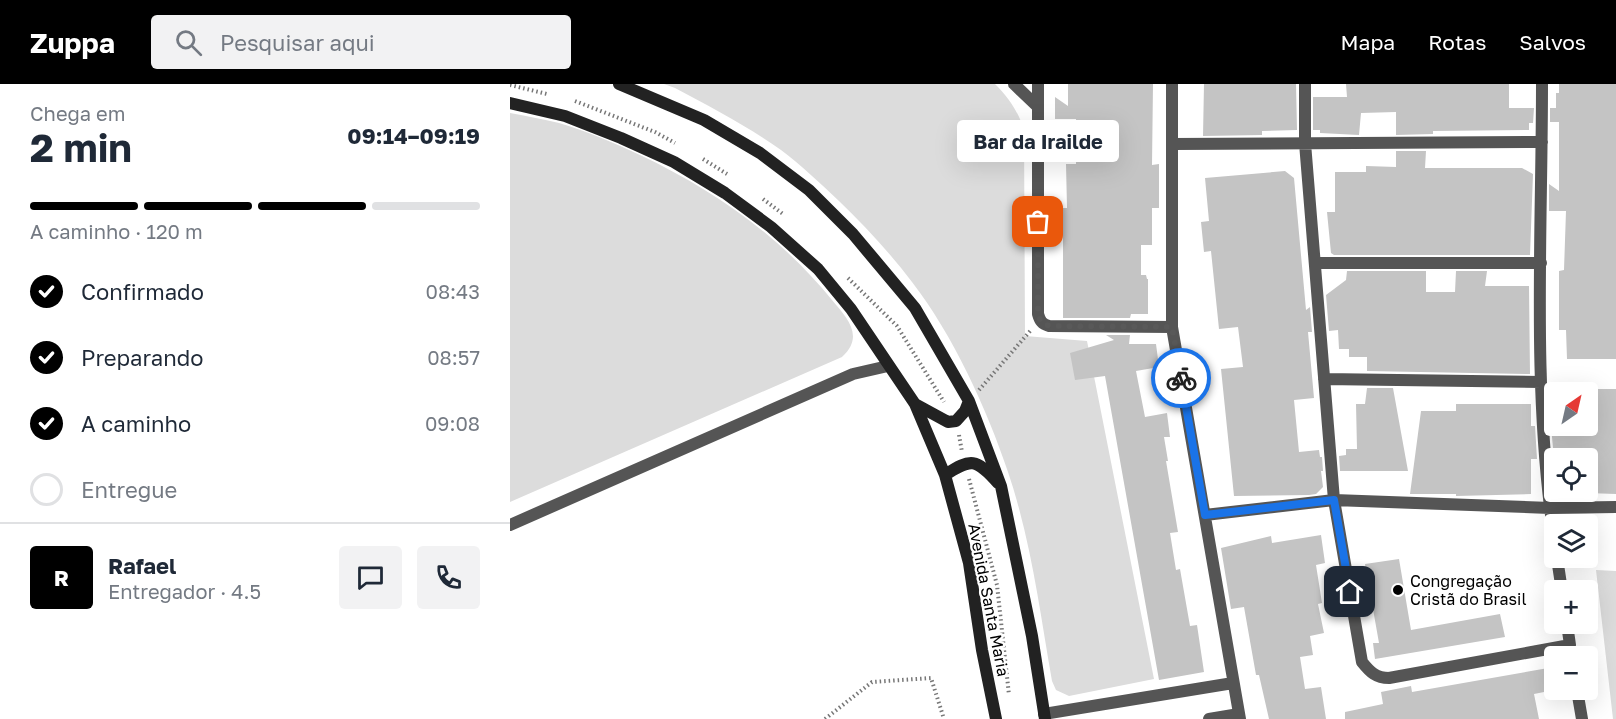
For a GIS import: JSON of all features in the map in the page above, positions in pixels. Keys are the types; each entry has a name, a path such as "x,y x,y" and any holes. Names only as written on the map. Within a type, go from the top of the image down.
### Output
{"main road":[{"name":"Avenida Santa Maria","path":"619,84 704,120 760,153 809,190 853,234 915,308 969,401 1001,486 1032,636 1044,716"},
{"name":"Avenida Santa Maria","path":"510,104 565,116 621,138 674,162 725,193 771,227 818,269 858,318 915,404 945,475 969,563 982,650 996,719"},
{"path":"915,404 948,422 956,421 965,411 969,401"},
{"path":"945,475 964,463 973,463 982,467 1001,486"}],"street":[{"path":"1014,84 1038,107"},
{"path":"1038,84 1039,320 1044,325 1050,326 1172,327"},
{"path":"1172,84 1172,327 1239,716 1209,719"},
{"path":"1305,84 1305,143 1334,500 1362,662 1369,671 1380,678 1544,655"},
{"path":"1542,84 1541,382 1551,514"},
{"path":"1172,144 1542,142"},
{"path":"1315,263 1541,263"},
{"path":"510,525 853,374 888,366"},
{"path":"1324,379 1541,382"},
{"path":"1205,515 1334,500 1550,508 1616,507"},
{"path":"1044,716 1233,683"},
{"path":"1579,700 1582,719"}],"path":[{"path":"510,85 554,95"},
{"path":"565,98 587,104 655,132 682,147"},
{"path":"700,158 736,180"},
{"path":"762,198 788,219"},
{"path":"847,277 897,326 956,421 964,463 998,585 1009,699"},
{"path":"969,401 1039,320"},
{"path":"825,719 872,682 931,678 944,719"}],"shaded area":[{"path":"664,84 995,84 1004,94 1024,129 1025,336 1087,341 1154,679 1069,696 1056,690 1052,681 1029,550 1008,472 968,373 927,303 904,271 868,230 796,162 742,125"},
{"path":"510,113 559,123 600,138 640,155 720,199 768,235 812,277 832,300 851,327 853,334 849,349 842,357 510,502"},
{"path":"1596,570 1616,571 1616,719 1613,719"}],"building":[{"path":"1068,84 1153,84 1152,165 1159,164 1159,208 1152,208 1152,245 1141,245 1141,275 1146,275 1148,279 1148,314 1131,314 1130,318 1063,318 1063,231 1055,231 1054,208 1067,208 1066,164 1076,164 1076,119 1055,119 1055,97 1068,106"},
{"path":"1204,84 1296,84 1297,130 1262,131 1262,135 1203,136"},
{"path":"1346,84 1509,84 1509,108 1534,108 1533,123 1529,123 1529,130 1433,131 1433,134 1396,135 1396,112 1361,113 1359,135 1320,133 1320,130 1313,130 1313,97 1347,97"},
{"path":"1559,84 1616,84 1616,359 1567,359 1566,330 1559,330 1559,271 1564,270 1566,211 1549,211 1549,184 1559,191 1559,122 1550,122 1550,108 1556,108 1556,93 1559,93"},
{"path":"1396,151 1426,151 1425,168 1522,168 1533,174 1530,255 1334,255 1331,253 1327,212 1335,212 1335,172 1366,172 1366,166 1396,167"},
{"path":"1285,171 1294,178 1306,310 1310,307 1312,332 1308,332 1314,398 1294,400 1299,452 1319,450 1320,457 1322,457 1323,487 1316,494 1309,495 1234,496 1221,369 1243,367 1238,327 1219,329 1211,251 1204,252 1201,222 1209,221 1205,178"},
{"path":"1347,271 1426,271 1426,292 1455,292 1456,271 1487,271 1485,286 1529,286 1530,374 1367,371 1367,357 1349,357 1349,349 1339,349 1338,330 1329,331 1326,295 1346,280"},
{"path":"1106,335 1130,335 1129,344 1156,344 1159,367 1136,371 1145,417 1167,413 1170,437 1164,437 1168,461 1166,461 1178,532 1170,533 1176,570 1180,569 1190,626 1197,625 1204,672 1159,680 1105,376 1075,380 1070,353 1114,340"},
{"path":"1367,388 1393,388 1408,471 1340,471 1339,456 1346,455 1346,449 1357,449 1356,404 1365,404"},
{"path":"1598,389 1616,389 1616,494 1598,493 1598,448 1553,448 1552,436 1598,436"},
{"path":"1456,404 1531,404 1531,426 1535,426 1537,459 1531,459 1531,494 1456,496 1456,494 1410,494 1421,411 1456,411"},
{"path":"1321,535 1325,563 1316,565 1322,603 1318,604 1324,633 1310,636 1313,655 1300,657 1305,689 1321,687 1326,719 1269,719 1259,675 1256,675 1244,607 1231,609 1221,548 1271,536 1272,543"},
{"path":"1399,559 1411,630 1500,614 1505,637 1375,659 1373,643 1379,643 1365,564"},
{"path":"1544,669 1544,692 1534,694 1539,719 1345,719 1345,712 1383,704 1381,692 1411,686 1412,692"}],"way so far":[{"path":"1038,222 1039,320 1044,325 1050,326 1172,327 1181,378"}],"place":[{"name":"Bar da Irailde","path":"1038,222"},
{"name":"Congregação Cristã do Brasil","path":"1398,590"}],"route":[{"path":"1181,378 1205,515 1334,500 1350,592"}]}
